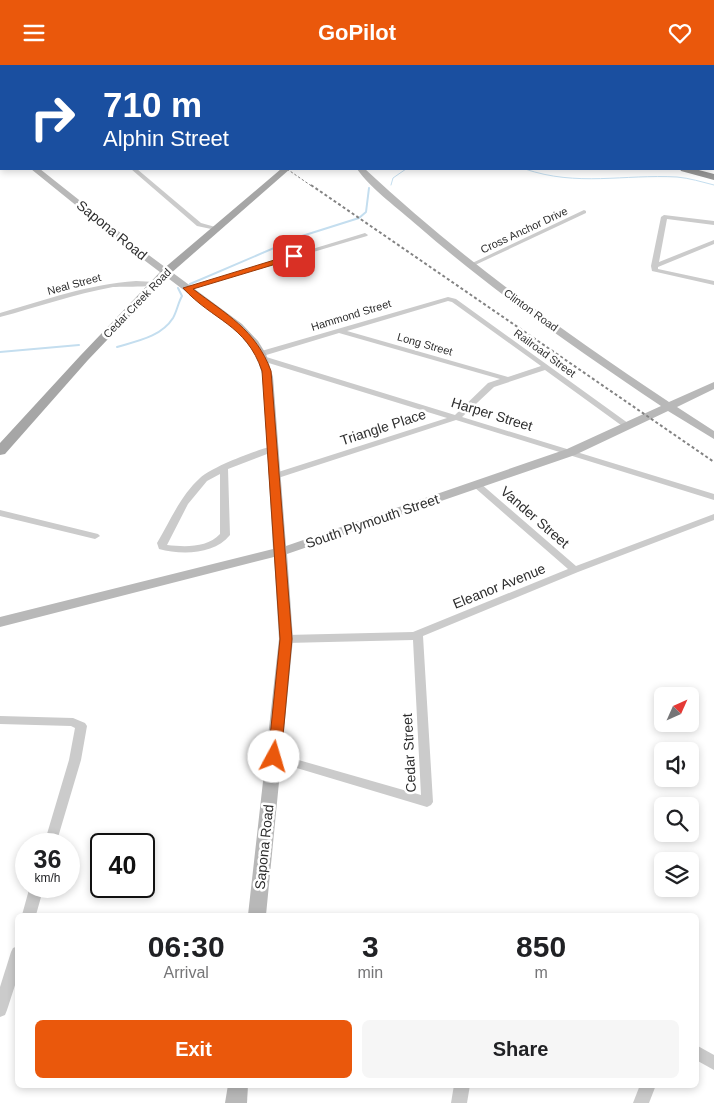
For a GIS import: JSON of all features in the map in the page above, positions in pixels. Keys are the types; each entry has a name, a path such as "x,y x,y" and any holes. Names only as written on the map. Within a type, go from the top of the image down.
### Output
{"highway":[{"path":"689,170 714,177"}],"main road":[{"name":"Cedar Creek Road","path":"0,451 84,358 166,272 285,170"}],"street":[{"name":"Sapona Road","path":"37,170 166,272 238,326 254,343 261,356 268,377 286,639 257,913"},
{"path":"135,170 199,225 216,228"},
{"name":"Clinton Road","path":"362,170 413,217 542,319 714,436"},
{"name":"Cross Anchor Drive","path":"472,265 584,212"},
{"path":"714,223 664,217 654,266 654,270 714,283"},
{"path":"187,288 365,235"},
{"path":"654,266 714,242"},
{"name":"Neal Street","path":"0,315 108,286 129,283 155,284"},
{"name":"Hammond Street","path":"261,356 448,299"},
{"name":"Railroad Street","path":"448,299 454,300 628,426"},
{"name":"Long Street","path":"338,331 507,379"},
{"name":"Harper Street","path":"261,356 714,497"},
{"name":"Triangle Place","path":"275,476 457,417 491,385 546,367"},
{"name":"South Plymouth Street","path":"0,622 280,553 571,452 714,385"},
{"path":"224,468 225,535 219,543 207,547 162,547 162,543 184,503 204,479 224,468 272,449"},
{"name":"Vander Street","path":"477,485 575,570"},
{"path":"0,513 96,536"},
{"name":"Eleanor Avenue","path":"286,639 414,636 575,570 714,517"},
{"name":"Cedar Street","path":"274,757 427,802 418,634"},
{"path":"0,719 73,722 81,726 75,760 53,833"},
{"path":"29,913 33,898"},
{"path":"0,1010 15,962"},
{"path":"699,1054 714,1063"},
{"path":"236,1103 238,1088"},
{"path":"459,1103 462,1088"},
{"path":"641,1103 647,1088"}],"waterway":[{"path":"391,185 393,178 405,170"},
{"path":"529,170 582,179 677,177 714,185"},
{"path":"190,284 302,236 359,218 366,212 369,188"},
{"path":"117,347 148,337 162,330 173,318 182,296 178,288"},
{"path":"0,352 79,345"}],"railway":[{"path":"288,170 313,187"},
{"path":"311,185 714,462"}],"route":[{"path":"274,757 286,639 267,371 261,354 247,335 238,326 187,288 294,256"}]}
